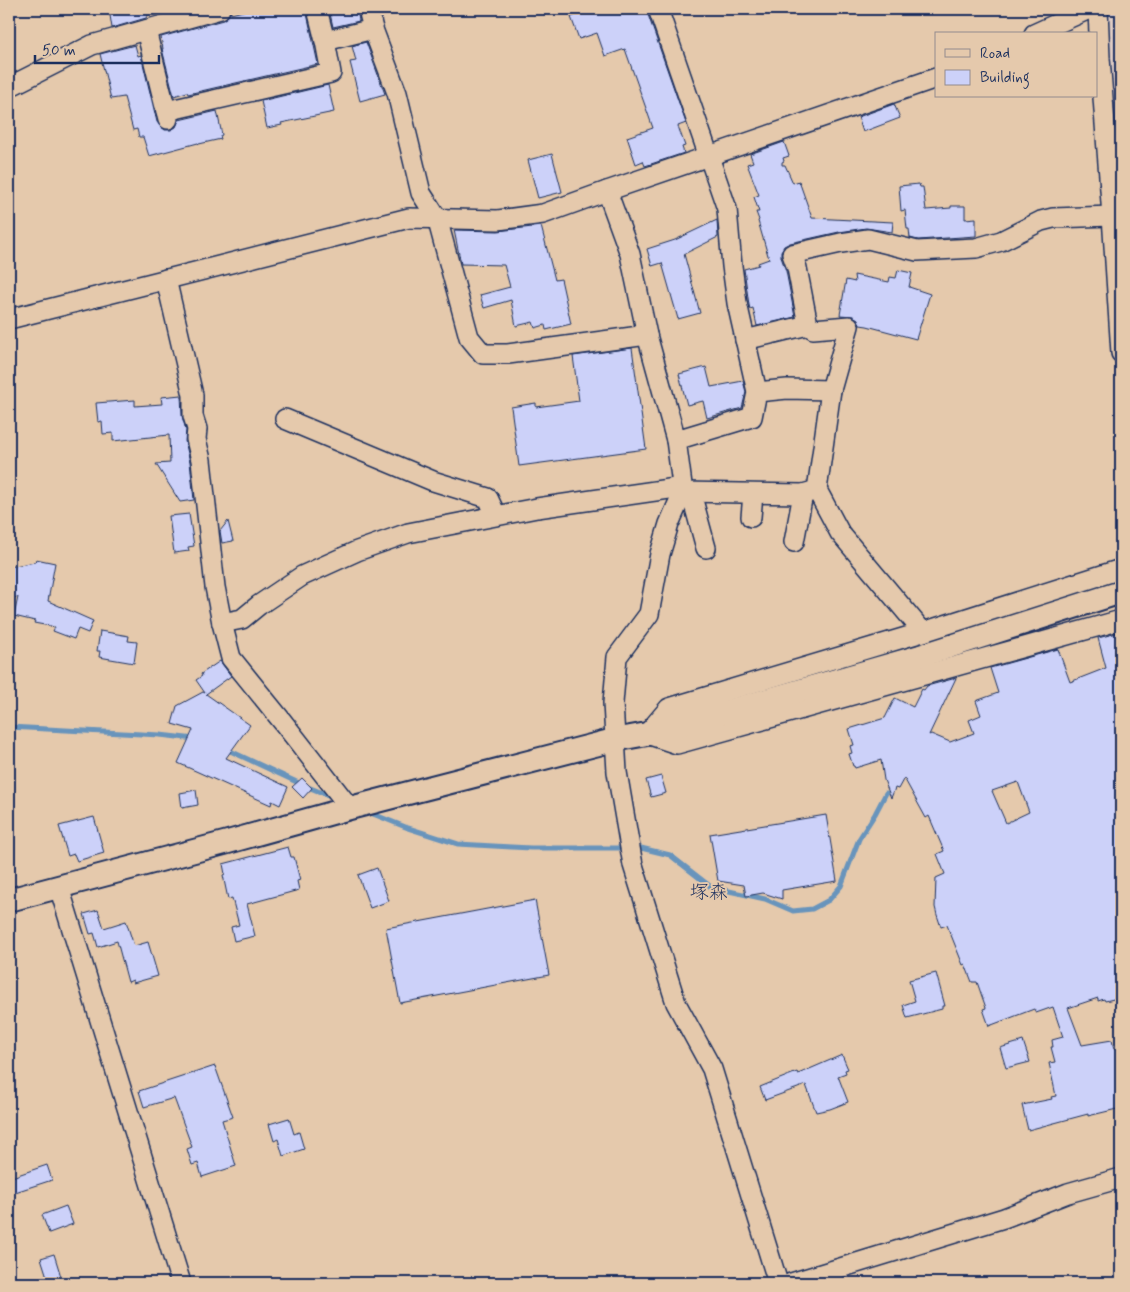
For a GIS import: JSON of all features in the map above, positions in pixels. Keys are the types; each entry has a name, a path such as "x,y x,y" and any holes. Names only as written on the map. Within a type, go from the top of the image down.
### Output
{"street":[{"path":"9,86 92,45 220,9"},
{"path":"146,30 167,115 331,73 317,9"},
{"path":"368,9 373,29 398,93 421,193 437,218 469,337 483,354 508,354 647,335"},
{"path":"658,9 727,209 737,303 758,392 752,418 676,440"},
{"path":"1038,32 1089,9"},
{"path":"1098,9 1121,353"},
{"path":"325,41 373,29"},
{"path":"9,319 409,218 498,220 543,214 935,78"},
{"path":"607,191 630,254 647,335 676,440 686,490 706,548"},
{"path":"794,542 810,492 831,390 849,326 813,329 808,325 797,268 792,254 868,239 917,251 976,248 1001,241 1041,221 1053,218 1112,216"},
{"path":"166,279 192,395 193,416 197,429 196,439 201,460 215,586 231,658 350,808"},
{"path":"745,340 808,325"},
{"path":"758,392 787,389 831,390"},
{"path":"285,419 433,481 488,498 496,515"},
{"path":"222,623 242,619 302,576 357,551 408,533 496,515 686,490 753,494 810,492"},
{"path":"686,490 669,524 660,554 649,614 617,657 613,703 617,772 633,865 676,1003 712,1068 778,1283"},
{"path":"810,492 840,533 923,632"},
{"path":"751,517 753,494"},
{"path":"647,734 669,708 923,632 1121,569"},
{"path":"9,900 350,808 614,740 647,734 920,656 1121,592"},
{"path":"647,734 677,744 1121,620"},
{"path":"59,887 182,1283"},
{"path":"791,1283 1004,1218 1068,1193 1121,1178"}],"shaded area":[{"path":"1107,9 1121,9 1121,238 1113,119"}],"building":[{"path":"109,9 152,9 146,18 112,28"},
{"path":"259,9 306,9 318,64 174,96 162,49 161,37 223,20 231,12 231,14"},
{"path":"329,9 357,9 359,21 333,27"},
{"path":"604,9 646,9 686,123 678,126 685,146 682,147 684,153 645,166 643,161 636,164 627,137 653,128 625,49 605,56 597,33 579,39 571,17 591,10 592,13"},
{"path":"366,42 385,94 360,101 350,62 356,61 352,46"},
{"path":"135,45 138,56 141,55 157,122 160,126 165,130 171,130 176,127 179,120 217,111 222,135 220,136 221,139 149,156 143,137 139,137 137,129 133,130 124,97 111,99 100,54"},
{"path":"328,85 334,112 281,123 282,125 267,128 261,101"},
{"path":"894,104 900,118 863,132 858,117"},
{"path":"784,142 789,156 783,158 782,165 785,165 793,183 799,181 812,218 893,222 892,232 866,228 839,232 784,246 781,251 781,257 786,271 795,317 757,326 753,308 750,309 749,305 744,269 759,265 758,263 769,259 756,212 759,212 754,197 759,195 747,164 753,162 750,154"},
{"path":"552,154 562,192 538,198 528,160"},
{"path":"919,184 920,187 923,187 926,210 965,206 965,219 976,218 976,236 918,240 910,238 905,210 901,211 899,186"},
{"path":"717,220 718,237 684,254 700,313 678,319 662,263 652,266 647,249 675,240"},
{"path":"541,226 555,280 561,279 571,324 546,330 545,325 535,328 533,322 516,326 511,300 484,308 480,295 510,287 504,265 461,264 454,230 498,231"},
{"path":"898,270 912,273 909,287 930,294 916,339 860,325 858,319 853,316 840,315 846,280 855,282 854,275 889,282 890,277 896,278"},
{"path":"632,348 646,449 519,466 511,407 536,403 536,407 579,401 573,356"},
{"path":"706,367 711,387 743,381 746,392 742,408 707,418 703,401 687,405 679,374"},
{"path":"181,395 182,416 186,430 185,441 190,462 194,500 180,502 156,464 170,463 169,435 113,441 113,433 103,434 102,421 98,422 96,403 135,400 135,406 162,404 161,397"},
{"path":"189,514 194,546 188,547 189,551 174,553 169,516"},
{"path":"228,521 233,541 222,543 220,531"},
{"path":"36,559 55,563 48,601 93,621 88,633 78,629 74,639 53,631 55,627 34,623 35,621 14,616 18,597 12,598 11,592 9,593 9,567 35,562"},
{"path":"100,631 129,636 128,641 137,642 134,663 99,657 100,651 97,651"},
{"path":"1121,632 1121,893 1119,894 1121,901 1121,986 1116,987 1118,998 1098,1001 1098,998 1068,1008 1082,1045 1112,1040 1114,1049 1121,1048 1121,1108 1088,1116 1088,1114 1028,1130 1022,1105 1052,1099 1051,1097 1056,1096 1049,1063 1055,1062 1051,1047 1053,1047 1052,1040 1063,1037 1053,1007 1036,1013 1034,1009 989,1026 983,1009 986,1008 977,982 972,982 947,925 941,927 937,915 935,907 936,878 945,874 937,854 944,851 929,816 926,818 904,778 898,789 895,788 891,798 884,780 881,760 855,768 853,766 849,754 852,753 850,746 854,745 849,729 885,718 895,698 913,707 922,689 924,690 927,686 956,678 929,735 931,734 950,742 974,733 969,720 981,715 976,701 998,693 990,668 1058,649 1070,682 1106,668 1098,638","holes":["1018,782 1029,812 1006,823 992,791"]},
{"path":"220,661 231,676 206,694 250,725 226,758 288,787 280,805 272,801 271,805 178,763 193,730 172,724 177,706 203,692 205,693 196,680 202,676 201,674"},
{"path":"661,776 666,793 651,797 646,780"},
{"path":"302,778 312,788 303,798 292,787"},
{"path":"196,790 198,805 182,808 180,793"},
{"path":"826,815 837,881 782,890 782,899 763,893 746,896 744,885 718,881 710,834"},
{"path":"94,817 104,853 77,861 74,854 68,856 59,826"},
{"path":"288,847 291,857 294,857 300,880 297,881 299,890 247,904 255,936 234,941 231,927 239,925 232,898 228,899 223,875 225,874 223,864"},
{"path":"377,868 389,901 370,908 358,875"},
{"path":"535,900 549,975 400,1003 386,928"},
{"path":"98,910 104,928 126,921 134,946 148,942 158,976 133,983 133,980 128,982 117,941 98,947 94,933 90,934 84,914"},
{"path":"936,973 945,1006 942,1006 942,1009 907,1018 903,1005 915,1001 909,980"},
{"path":"1023,1041 1030,1062 1006,1068 1000,1048"},
{"path":"842,1055 848,1069 845,1070 846,1073 838,1076 848,1102 816,1112 806,1085 765,1100 760,1087 797,1072 798,1074"},
{"path":"215,1066 233,1117 222,1120 236,1166 202,1177 198,1163 192,1165 187,1149 192,1147 174,1098 144,1107 139,1091"},
{"path":"289,1118 294,1134 299,1132 304,1149 283,1156 278,1139 274,1141 269,1124"},
{"path":"47,1165 52,1180 9,1194 9,1178"},
{"path":"66,1206 73,1224 49,1233 42,1215"},
{"path":"54,1254 63,1283 49,1283 41,1258"}],"waterway":[{"path":"9,727 160,735 195,739"},
{"path":"226,749 335,798"},
{"path":"635,848 670,855 711,887 765,899 793,911 812,909 829,900 841,886 859,839 886,793"},
{"path":"368,812 408,828 458,844 531,848 626,848"}],"district":[{"name":"塚森","path":"709,891"}]}
